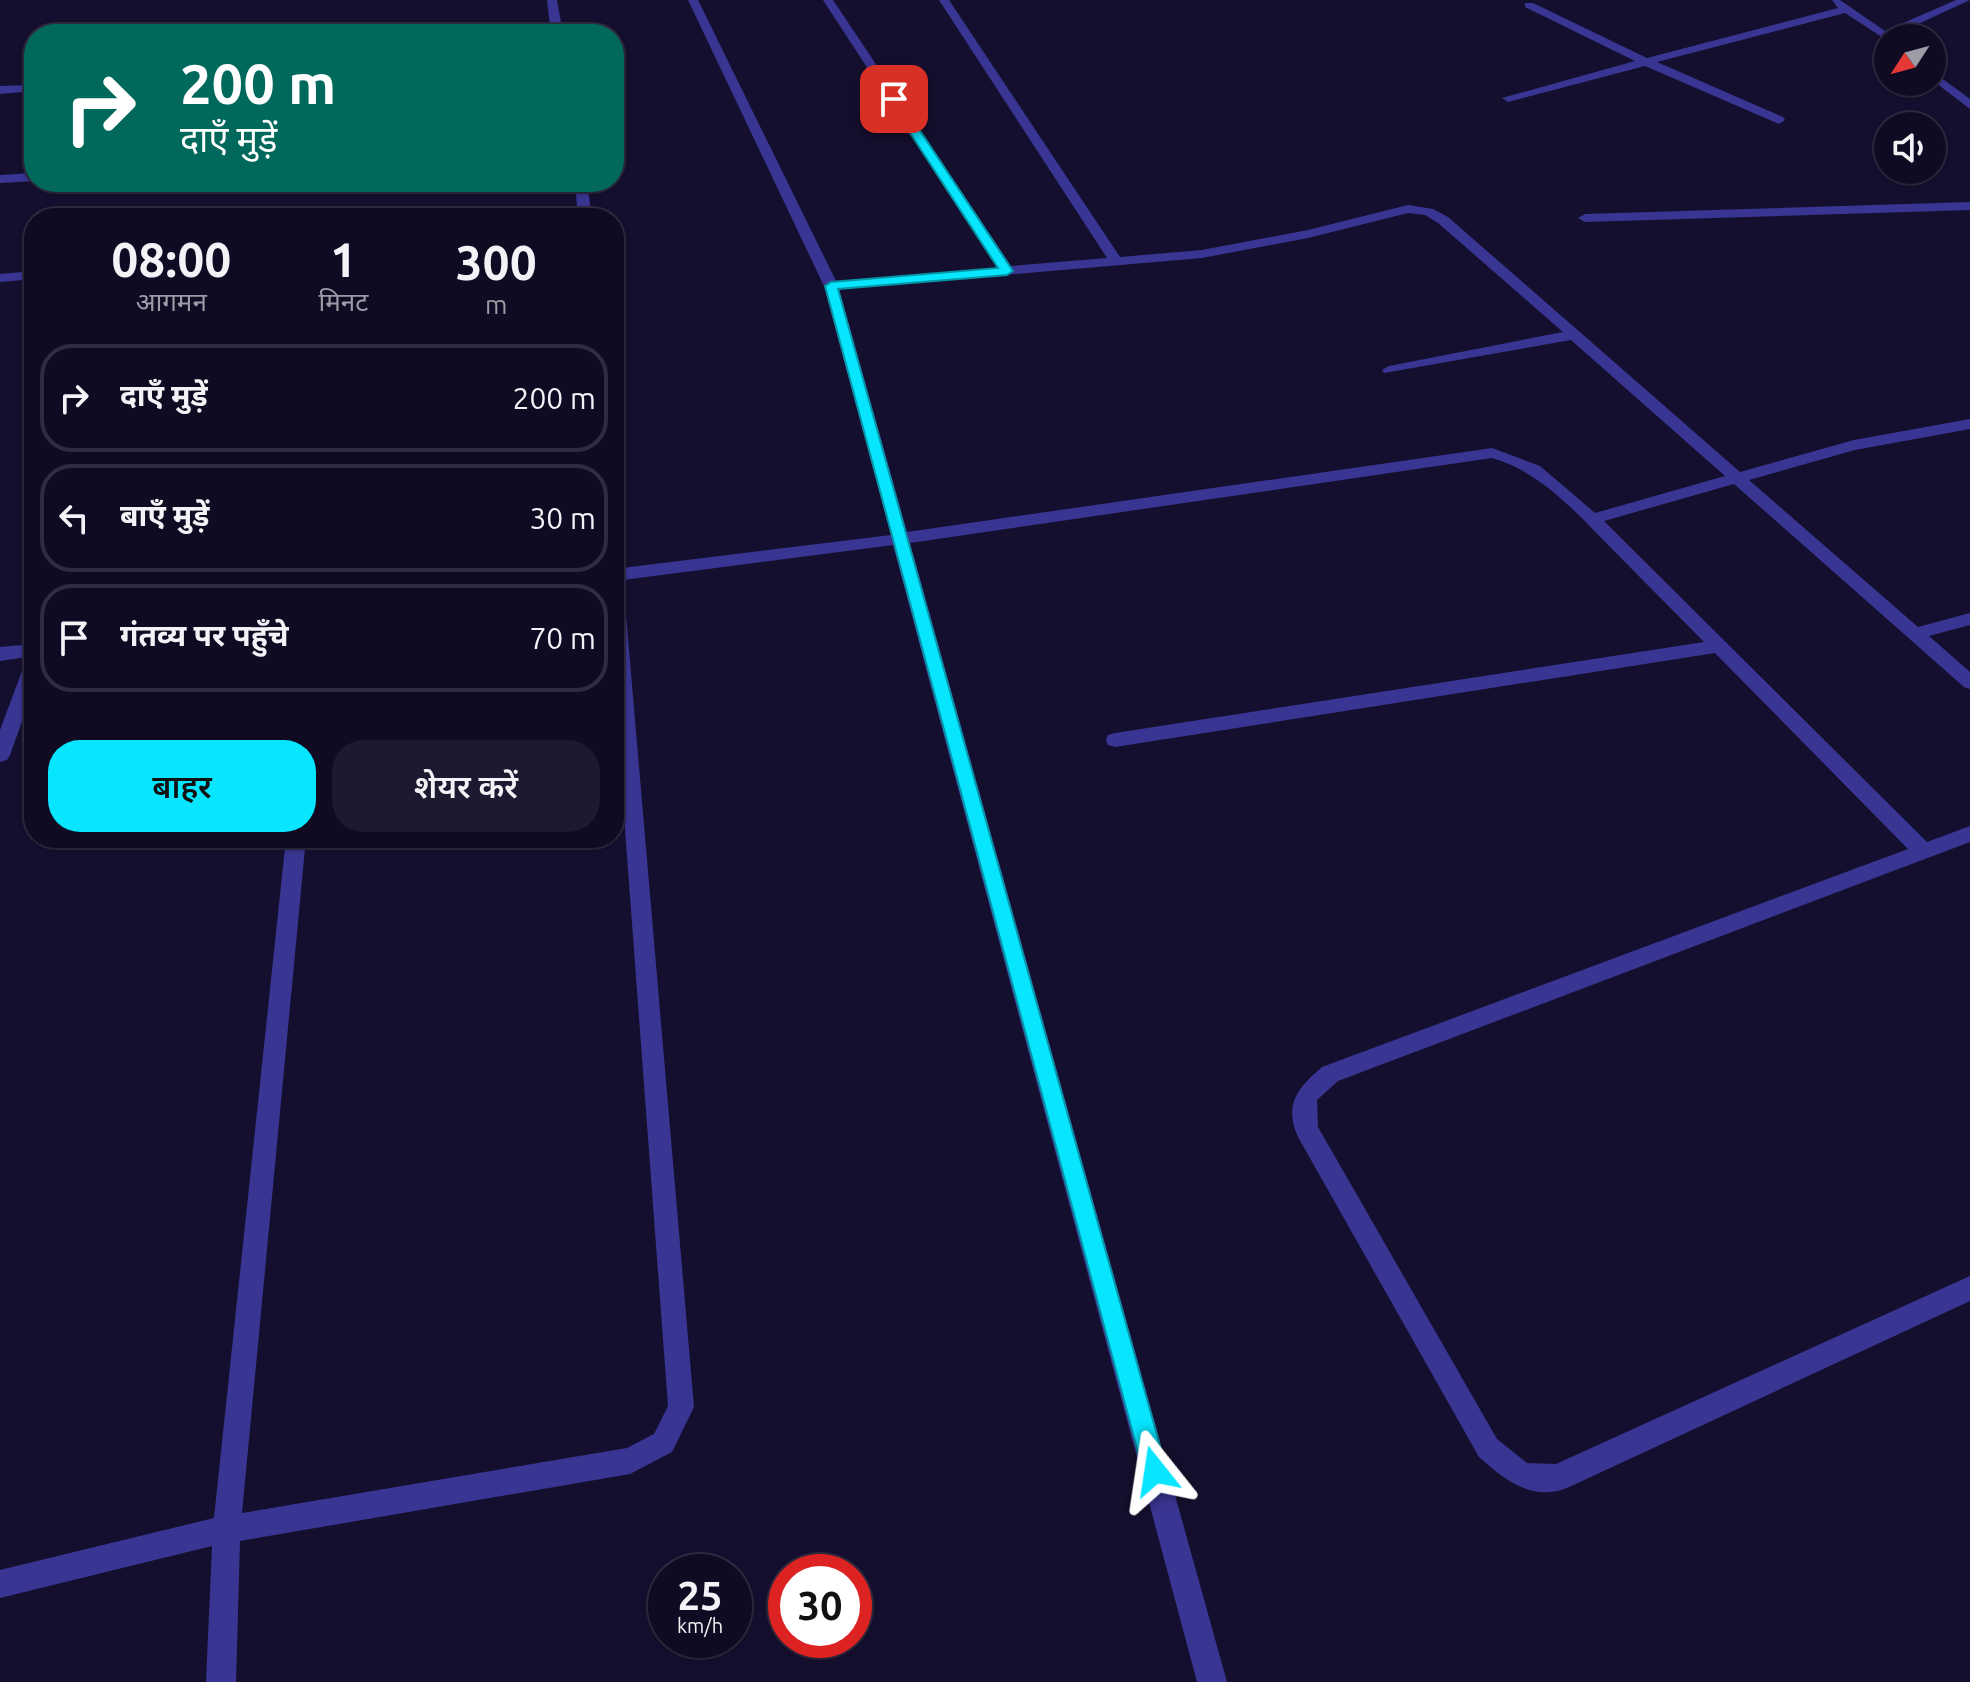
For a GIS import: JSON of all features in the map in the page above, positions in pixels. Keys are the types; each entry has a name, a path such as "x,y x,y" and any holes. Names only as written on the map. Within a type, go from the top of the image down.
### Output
{"street":[{"path":"552,0 556,24"},
{"path":"693,0 831,286 1212,1682"},
{"path":"828,0 1007,271"},
{"path":"944,0 1116,262"},
{"path":"1832,0 1874,28"},
{"path":"1912,24 1965,0"},
{"path":"1529,5 1646,62 1779,120"},
{"path":"1508,98 1847,9"},
{"path":"1946,85 1970,105"},
{"path":"0,90 24,89"},
{"path":"0,179 24,178"},
{"path":"1585,218 1970,206"},
{"path":"831,286 1202,254 1308,234 1408,209 1428,212 1443,220 1970,682"},
{"path":"0,278 24,276"},
{"path":"1389,370 1572,335"},
{"path":"1592,519 1854,445 1970,424"},
{"path":"624,574 900,539 1492,453 1520,459 1544,475 1592,519 1924,852"},
{"path":"1914,634 1970,619"},
{"path":"1115,740 1719,646"},
{"path":"0,654 24,651"},
{"path":"0,755 24,690"},
{"path":"0,1584 227,1529 630,1461 663,1443 681,1407 624,699"},
{"path":"1970,834 1330,1074 1306,1096 1306,1129 1488,1448 1522,1476 1557,1478 1970,1288"},
{"path":"221,1682 227,1529 295,848"}],"route":[{"path":"894,99 1007,271 831,286 1155,1471"}]}
